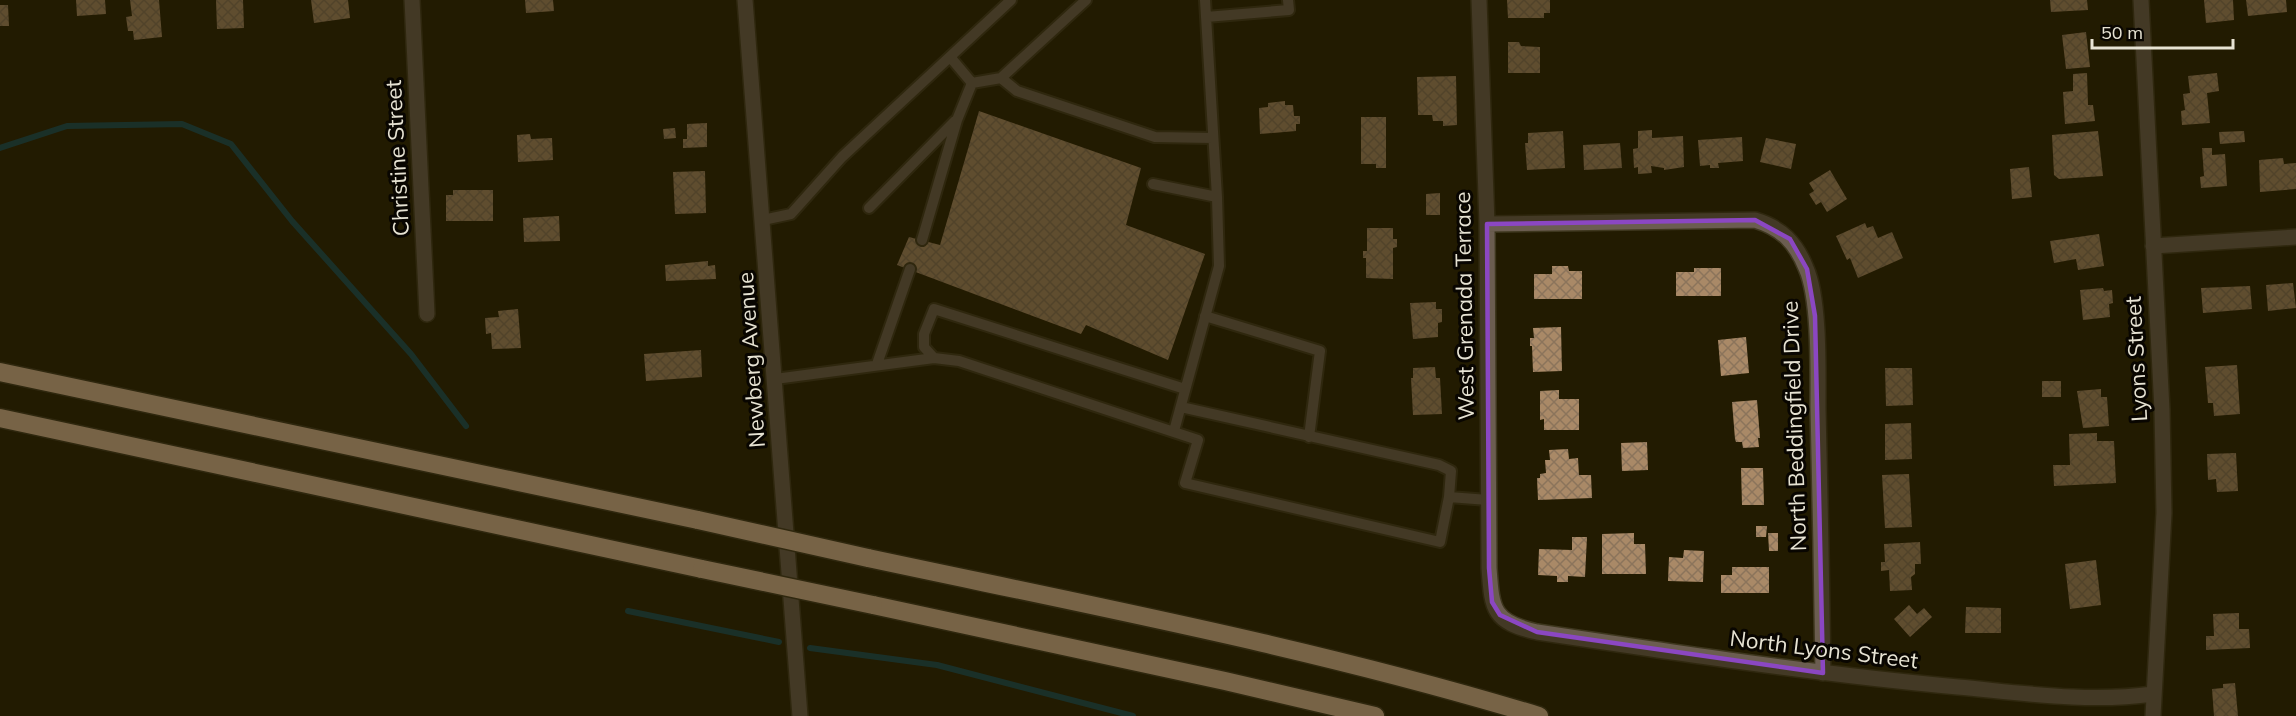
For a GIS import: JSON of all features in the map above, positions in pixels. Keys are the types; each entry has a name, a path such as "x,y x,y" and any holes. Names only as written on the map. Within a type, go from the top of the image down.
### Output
{"highway":[{"path":"0,372 698,520 1267,644 1468,694 1539,716"},
{"path":"0,418 1225,681 1376,716"}],"street":[{"name":"Christine Street","path":"412,0 427,314"},
{"name":"Newberg Avenue","path":"745,0 800,716"},
{"name":"West Grenada Terrace","path":"1479,0 1487,224 1489,568 1492,602 1496,611"},
{"name":"Lyons Street","path":"2141,0 2162,410 2164,513 2153,716"},
{"name":"North Beddingfield Drive","path":"1487,224 1755,220 1767,224 1790,239 1807,269 1815,316 1823,673"},
{"path":"2153,246 2296,237"},
{"name":"North Lyons Street","path":"1496,611 1508,622 1537,632 1823,673 2080,698 2122,698 2153,694"}],"lane":[{"path":"763,220 791,214 842,157 1011,0"},
{"path":"972,83 1001,78 1086,0"},
{"path":"1174,431 1219,266 1205,0"},
{"path":"1206,16 1289,10 1288,0"},
{"path":"951,58 972,83"},
{"path":"1001,78 1017,91 1155,137 1213,138"},
{"path":"922,240 957,120 972,83"},
{"path":"869,208 957,120"},
{"path":"1153,184 1217,197"},
{"path":"877,364 910,269"},
{"path":"934,358 924,347 924,334 934,309 1185,388"},
{"path":"1205,316 1320,351 1309,437"},
{"path":"775,379 934,358 958,362 1198,440 1185,483 1440,542 1449,497 1451,471 1439,465 1181,407"},
{"path":"1449,497 1488,500"}],"highlighted area":[{"path":"1755,220 1790,239 1807,269 1815,316 1823,673 1537,632 1500,615 1492,602 1489,568 1487,224"}],"building":[{"path":"76,0 105,0 106,14 77,16"},
{"path":"130,0 159,0 162,37 134,40 133,31 128,31 126,17 132,16"},
{"path":"216,0 243,0 244,28 217,29"},
{"path":"311,0 348,0 350,18 314,23"},
{"path":"525,0 553,0 554,11 526,13"},
{"path":"1507,0 1550,0 1550,13 1544,13 1544,18 1508,18"},
{"path":"2050,0 2087,0 2088,10 2051,12"},
{"path":"2204,0 2233,0 2234,20 2206,23"},
{"path":"2246,0 2286,0 2287,12 2248,16"},
{"path":"0,5 8,5 9,26 0,26"},
{"path":"2086,32 2090,67 2066,69 2062,35"},
{"path":"1508,42 1519,42 1521,46 1540,47 1540,73 1508,73"},
{"path":"2087,73 2088,105 2093,105 2095,121 2065,124 2063,92 2073,91 2073,74"},
{"path":"2217,73 2219,91 2207,93 2210,123 2182,125 2181,111 2185,110 2183,94 2190,93 2188,76"},
{"path":"1456,76 1457,125 1443,126 1443,121 1433,121 1432,115 1418,115 1417,77"},
{"path":"1285,101 1285,105 1293,105 1294,116 1300,116 1300,124 1296,124 1296,131 1260,134 1259,108 1268,107 1268,103"},
{"path":"979,111 1141,168 1126,225 1205,254 1168,360 1086,325 1081,334 897,265 909,237 940,245"},
{"path":"1361,117 1386,117 1386,168 1376,168 1376,164 1361,164"},
{"path":"707,123 707,147 683,148 683,139 687,139 687,124"},
{"path":"675,128 676,138 664,139 663,129"},
{"path":"1652,130 1652,138 1683,136 1684,167 1664,170 1664,168 1651,166 1652,173 1638,174 1638,167 1634,168 1633,149 1638,148 1638,131"},
{"path":"1563,131 1565,168 1527,170 1525,143 1528,143 1528,133"},
{"path":"2098,131 2103,176 2059,179 2054,175 2052,135"},
{"path":"2244,131 2245,142 2220,144 2219,132"},
{"path":"530,134 531,139 552,138 553,160 518,162 517,135"},
{"path":"1742,137 1743,161 1718,163 1719,168 1710,168 1710,165 1700,166 1698,140"},
{"path":"1766,138 1796,144 1791,169 1760,162"},
{"path":"1620,143 1622,168 1584,170 1583,145"},
{"path":"2202,148 2212,148 2212,155 2225,154 2227,186 2201,188 2200,177 2204,176"},
{"path":"2283,158 2284,164 2296,163 2296,189 2260,192 2259,160"},
{"path":"2029,167 2032,197 2012,199 2010,169"},
{"path":"1830,170 1847,199 1827,212 1821,202 1816,205 1809,194 1814,191 1809,183"},
{"path":"705,171 706,213 675,214 673,172"},
{"path":"453,190 493,190 493,221 446,221 446,195 453,195"},
{"path":"1440,193 1440,215 1426,215 1426,194"},
{"path":"559,216 560,241 524,242 523,218"},
{"path":"1865,223 1867,228 1873,226 1878,238 1892,232 1903,258 1858,278 1850,258 1847,260 1836,236"},
{"path":"1367,228 1393,228 1393,239 1397,239 1397,247 1393,248 1393,279 1366,278 1366,258 1363,258 1363,251 1367,251"},
{"path":"2099,234 2104,266 2078,270 2076,259 2054,263 2050,241"},
{"path":"708,261 708,266 715,265 716,279 666,281 665,265"},
{"path":"1552,266 1568,266 1569,271 1582,271 1582,299 1534,299 1534,274 1552,274"},
{"path":"1694,268 1721,268 1721,296 1676,296 1676,272 1694,272"},
{"path":"2293,283 2296,308 2268,311 2266,285"},
{"path":"2250,286 2252,309 2203,313 2201,288"},
{"path":"2103,288 2104,291 2112,290 2113,303 2109,304 2110,317 2083,320 2080,290"},
{"path":"1436,302 1436,309 1442,309 1442,322 1438,323 1438,337 1413,339 1410,303"},
{"path":"518,309 521,348 492,349 491,333 486,334 485,318 499,317 498,311"},
{"path":"1561,327 1562,371 1533,372 1530,338 1534,338 1533,328"},
{"path":"1746,337 1749,373 1721,376 1718,340"},
{"path":"701,350 702,377 646,381 644,354"},
{"path":"2237,365 2240,414 2214,416 2213,403 2208,403 2205,367"},
{"path":"1435,367 1436,378 1440,378 1442,414 1413,415 1411,378 1413,378 1413,368"},
{"path":"1885,368 1912,368 1913,405 1886,406"},
{"path":"2042,381 2061,381 2061,397 2042,397"},
{"path":"2101,389 2101,397 2107,397 2109,426 2083,428 2077,391"},
{"path":"1559,390 1559,399 1579,399 1579,430 1544,430 1544,419 1540,420 1540,391"},
{"path":"1757,400 1759,447 1743,448 1742,442 1736,442 1735,439 1732,402"},
{"path":"1911,423 1912,459 1885,460 1885,424"},
{"path":"2097,433 2097,441 2114,441 2116,483 2054,486 2053,465 2070,465 2069,434"},
{"path":"1647,442 1648,470 1622,471 1621,443"},
{"path":"1568,449 1569,459 1578,458 1579,475 1591,475 1592,498 1538,500 1537,478 1540,478 1540,474 1546,473 1545,460 1550,460 1549,450"},
{"path":"2236,453 2238,491 2217,492 2216,479 2208,480 2207,454"},
{"path":"1741,468 1763,468 1764,505 1742,505"},
{"path":"1909,474 1912,527 1885,528 1882,475"},
{"path":"1756,526 1767,526 1766,537 1756,537"},
{"path":"1634,533 1634,544 1645,544 1646,574 1602,574 1602,534"},
{"path":"1768,533 1778,533 1778,551 1769,551"},
{"path":"1572,537 1587,537 1585,577 1568,576 1568,582 1557,582 1557,576 1538,575 1539,549 1572,550"},
{"path":"1920,542 1921,564 1915,564 1915,574 1911,577 1912,590 1890,591 1889,570 1881,571 1881,562 1885,562 1884,544"},
{"path":"1684,550 1704,551 1703,582 1668,581 1669,557 1683,558"},
{"path":"2096,560 2101,605 2070,609 2065,564"},
{"path":"1732,567 1769,567 1769,593 1721,593 1721,575 1732,575"},
{"path":"1909,605 1917,614 1924,608 1932,617 1910,637 1894,619"},
{"path":"1966,607 2001,608 2001,633 1965,633"},
{"path":"2239,613 2239,629 2249,629 2250,648 2206,650 2206,636 2214,636 2213,614"},
{"path":"2235,683 2238,716 2214,716 2212,689 2223,688 2223,684"}],"waterway":[{"path":"0,148 67,126 182,124 231,144 292,221 411,354 466,426"},
{"path":"628,611 779,642"},
{"path":"810,648 937,665 1133,716"}]}
